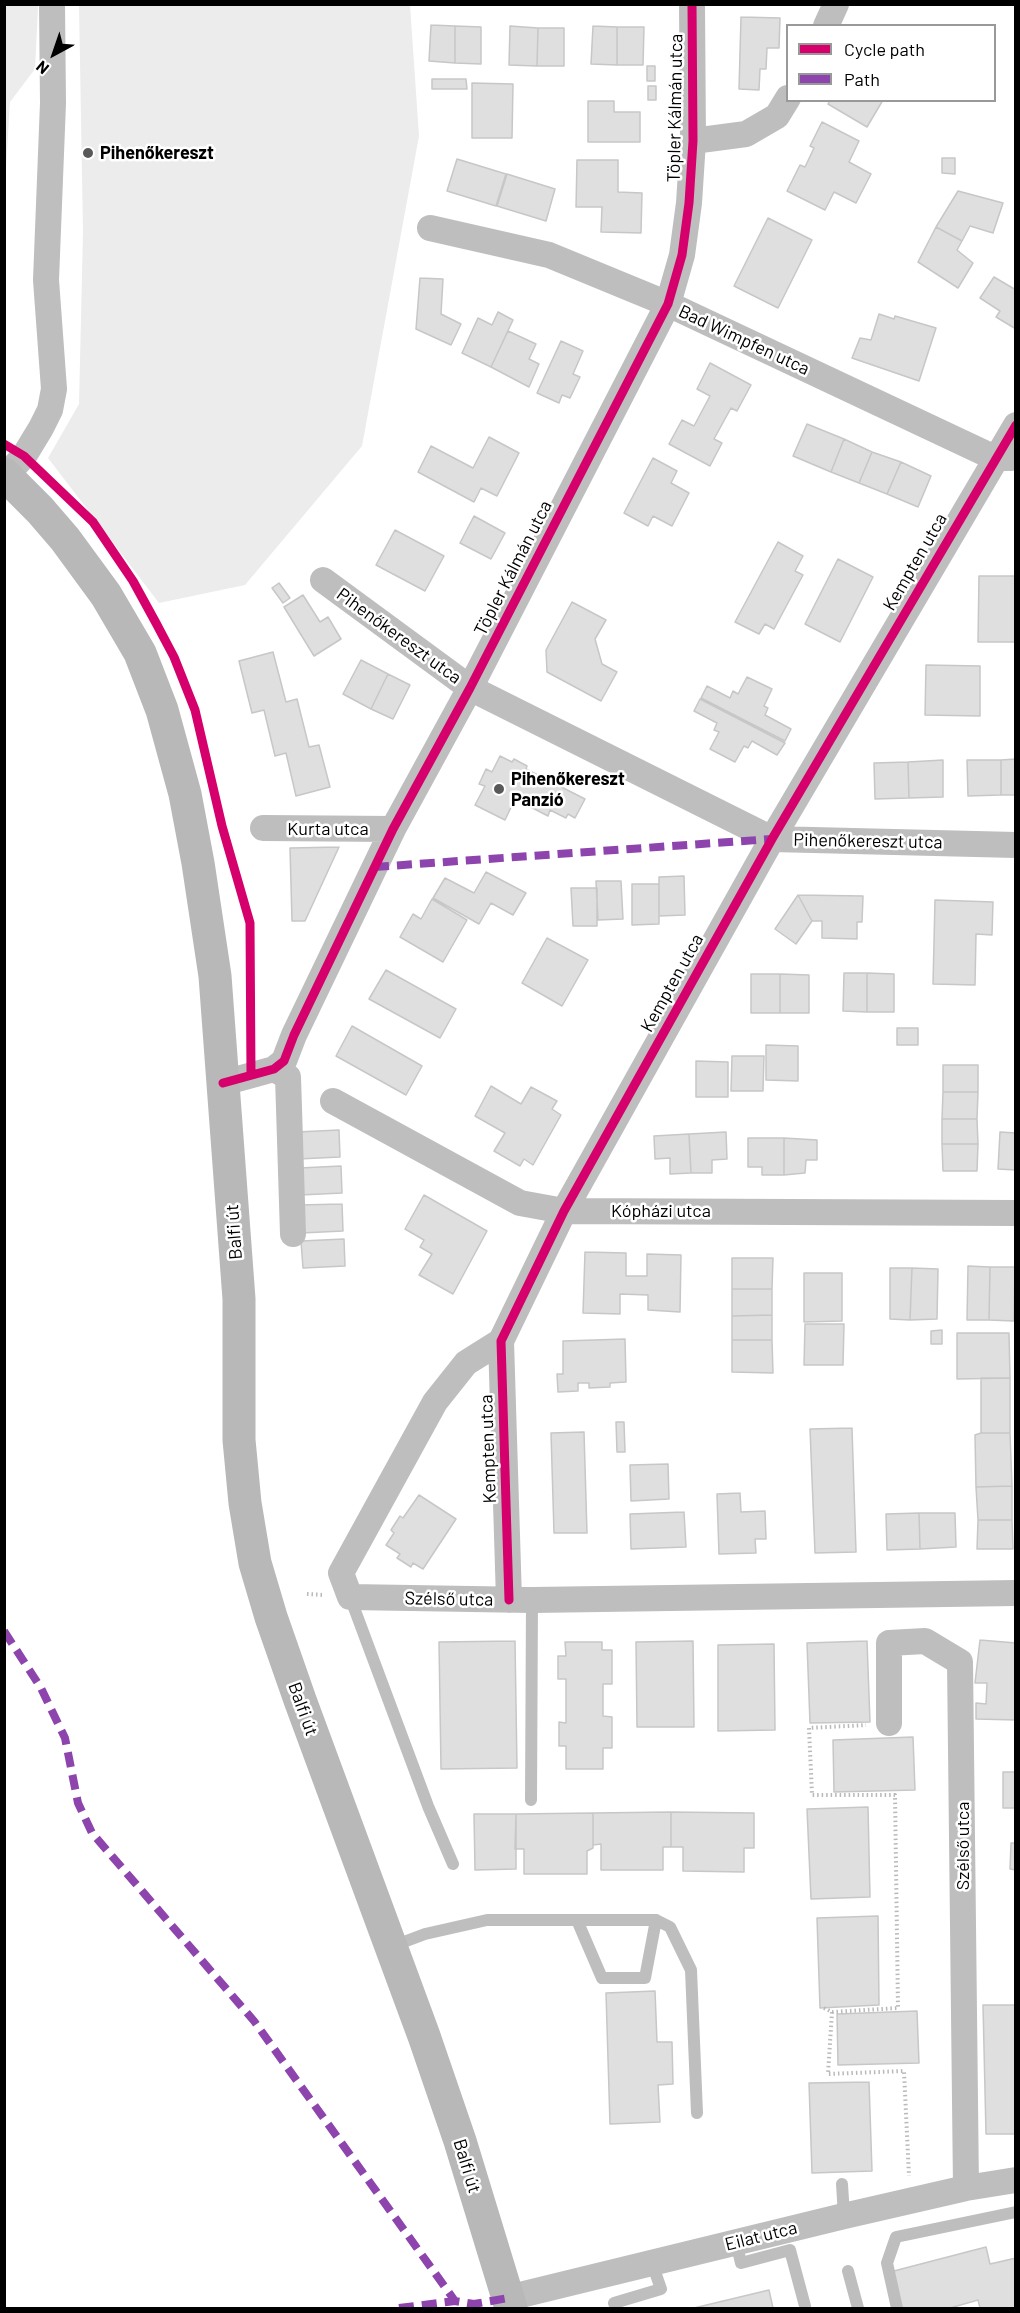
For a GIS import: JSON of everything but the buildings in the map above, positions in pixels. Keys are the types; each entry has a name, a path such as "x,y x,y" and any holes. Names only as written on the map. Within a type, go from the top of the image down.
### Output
{"main road":[{"name":"Balfi út","path":"5,475 65,539 106,595 140,653 162,710 185,794 215,976 239,1299 239,1440 245,1503 255,1563 300,1700 393,1946 460,2142 509,2303"}],"street":[{"path":"5,475 24,456 41,428 50,410 54,389 46,280 53,103 52,4"},
{"name":"Töpler Kálmán utca","path":"281,1073 294,1035 393,829 470,688 668,304 682,255 689,203 693,141 692,4"},
{"path":"827,24 836,4"},
{"name":"Töpler Kálmán utca","path":"693,141 746,134 777,116 786,101"},
{"name":"Bad Wimpfen utca","path":"430,228 549,255 668,304 1005,458"},
{"name":"Kempten utca","path":"520,1600 501,1341 564,1211 772,839 1005,458 1016,425"},
{"name":"Pihenőkereszt utca","path":"323,580 470,688 772,839 1016,845"},
{"name":"Kurta utca","path":"263,828 393,829"},
{"path":"223,1083 281,1073 293,1234"},
{"name":"Kópházi utca","path":"333,1101 520,1203 564,1211 1016,1213"},
{"path":"350,1597 341,1573 435,1402 466,1363 501,1341"},
{"name":"Szélső utca","path":"350,1597 520,1600 1016,1593"},
{"name":"Szélső utca","path":"889,1723 889,1643 925,1641 960,1662 966,2188"},
{"name":"Eilat utca","path":"509,2303 652,2262 966,2188 1016,2180"}],"lane":[{"path":"350,1597 428,1806 453,1864"},
{"path":"520,1600 531,1800"},
{"path":"393,1946 425,1934 487,1920 656,1920 670,1927 692,1970 697,2113"},
{"path":"577,1920 602,1978 645,1978 656,1920"},
{"path":"842,2184 844,2216"},
{"path":"897,2308 887,2263 896,2237 1016,2212"},
{"path":"736,2242 741,2263 790,2250 805,2306"},
{"path":"615,2308 614,2303 661,2289 652,2262"},
{"path":"848,2271 858,2308"}],"path":[{"path":"824,2008 832,2012 898,2008 895,1795 812,1795 809,1728 845,1726"},
{"path":"832,2012 828,2074 904,2071 910,2201"}],"shaded area":[{"path":"5,4 38,5 38,8 35,69 10,102 5,184"},
{"path":"79,5 410,5 419,136 362,446 245,585 159,603 48,458 79,404 83,232"}],"marked path":[{"path":"374,867 772,839"},
{"path":"4,1631 41,1688 65,1738 78,1803 92,1833 254,2021 455,2301 474,2304 508,2298"},
{"path":"399,2308 455,2301"}],"cycle path":[{"path":"223,1083 274,1069 284,1061 294,1035 393,829 470,688 668,304 682,255 689,203 693,141 692,4"},
{"path":"509,1600 501,1341 564,1211 772,839 1016,425"},
{"path":"4,444 24,456 93,522 133,581 156,623 174,657 195,710 222,826 250,923 251,1075"}],"place":[{"name":"Pihenőkereszt","path":"88,153"},
{"name":"Pihenőkereszt Panzió","path":"499,789"}]}
